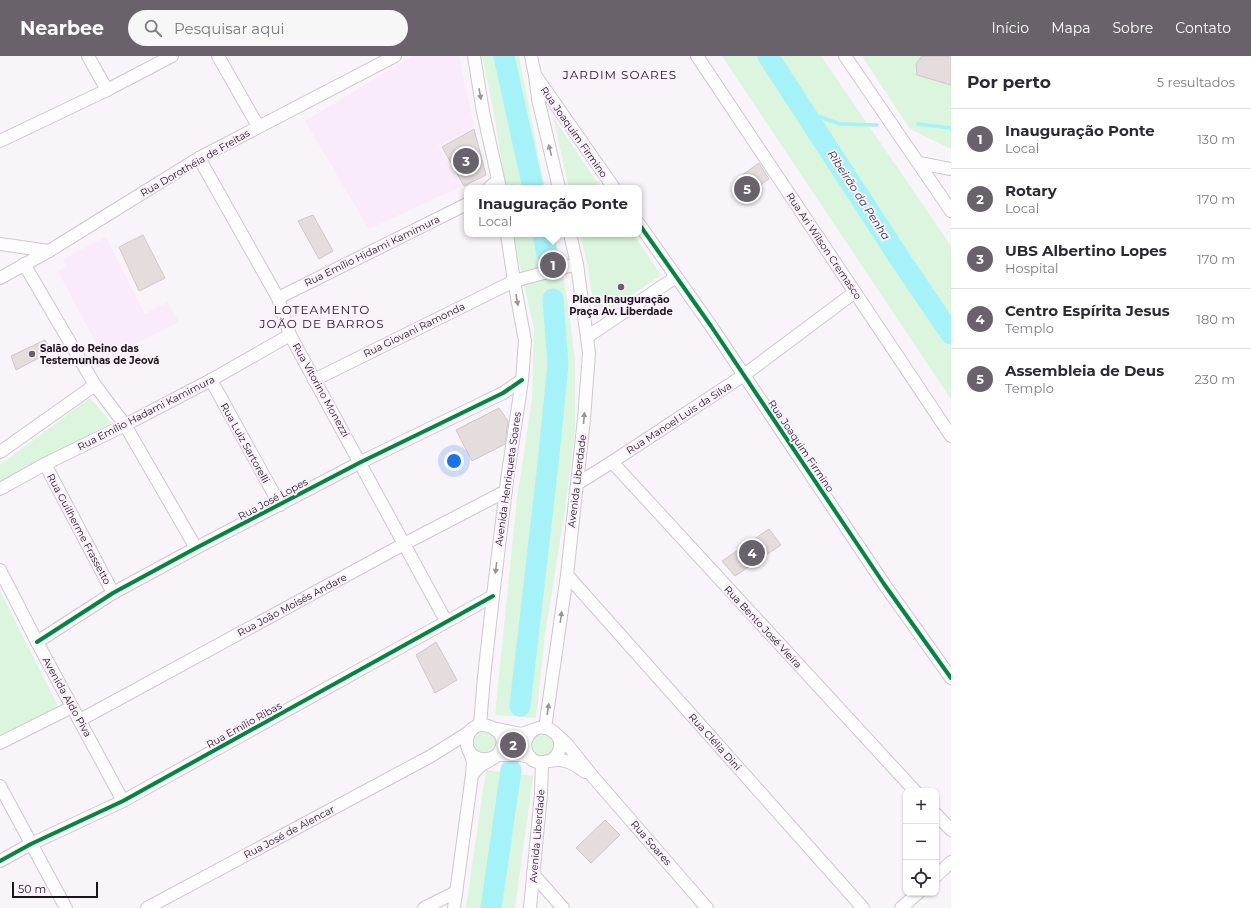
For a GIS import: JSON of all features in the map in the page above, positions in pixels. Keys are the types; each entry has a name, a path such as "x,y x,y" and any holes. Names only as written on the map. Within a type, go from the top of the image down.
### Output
{"street":[{"path":"88,56 107,90"},
{"path":"0,141 107,90 172,56"},
{"path":"218,56 258,126"},
{"name":"Rua Dorothéia de Freitas","path":"0,278 49,251 199,158 395,56"},
{"path":"474,56 496,185"},
{"path":"531,56 538,99 558,185"},
{"name":"Rua Ari Wilson Cremasco","path":"696,56 951,436"},
{"path":"845,56 951,211"},
{"name":"Rua Joaquim Firmino","path":"535,76 612,185"},
{"name":"Rua Vitorino Monezzi","path":"199,158 278,298 290,335 361,462 446,621"},
{"path":"919,163 951,169"},
{"name":"Rua Emílio Hidami Kamimura","path":"278,298 464,205"},
{"name":"Rua Joaquim Firmino","path":"642,228 711,326 884,584 951,678"},
{"name":"Avenida Henriqueta Soares","path":"476,728 484,677 506,491 522,380 525,340 507,237"},
{"name":"Avenida Liberdade","path":"545,728 567,575 589,360 577,264 571,237"},
{"path":"0,244 49,251"},
{"path":"24,264 95,385 125,425 196,548"},
{"name":"Rua Giovani Ramonda","path":"314,380 514,281 577,264"},
{"path":"587,337 676,277"},
{"name":"Rua Manoel Luis da Silva","path":"577,484 744,375 855,292"},
{"name":"Rua Emílio Hadami Kamimura","path":"0,490 45,464 125,425 210,380 290,335"},
{"name":"Rua Luiz Sartorelli","path":"210,380 280,505"},
{"name":"Rua José Lopes","path":"36,642 113,593 196,548 361,462 503,393 522,380"},
{"path":"0,452 95,385"},
{"path":"503,393 519,401"},
{"name":"Rua Bento José Vieira","path":"612,462 912,788"},
{"name":"Rua Guilherme Frassetto","path":"45,464 113,593"},
{"name":"Rua João Moisés Andare","path":"80,720 404,544 506,491"},
{"name":"Avenida Aldo Piva","path":"0,570 36,642 80,720 123,802"},
{"name":"Rua Clélia Dini","path":"567,575 863,908"},
{"name":"Rua Emílio Ribas","path":"0,861 31,844 123,802 493,596"},
{"path":"0,743 72,707"},
{"path":"432,756 476,728 486,725 496,729 522,734 538,728 545,728 554,732 566,743 594,778"},
{"path":"454,908 472,775 473,762 467,742 476,728"},
{"path":"472,775 481,766 495,756 501,749 502,738 496,729"},
{"path":"533,730 526,739 525,745 530,757 536,762 561,760 574,764 594,778"},
{"path":"547,762 556,757 560,746 558,736"},
{"path":"432,756 454,751 469,751"},
{"path":"469,751 478,759 489,760 495,756 520,755 530,757"},
{"name":"Rua José de Alencar","path":"147,908 432,756"},
{"name":"Avenida Liberdade","path":"530,908 541,794 547,762"},
{"name":"Rua Soares","path":"594,778 708,908"},
{"path":"0,786 66,908"},
{"path":"939,817 951,830"},
{"path":"939,873 951,862"},
{"path":"533,874 563,908"},
{"path":"424,908 456,892"},
{"path":"901,908 915,896"}],"shaded area":[{"path":"412,56 459,56 474,127 438,146 462,186 369,229 305,121"},
{"path":"106,237 145,314 168,302 179,322 113,355 109,349 101,353 58,271 66,266 63,259"}],"green space":[{"path":"482,56 519,56 544,185 506,185 494,113"},
{"path":"722,56 821,56 951,246 951,399"},
{"path":"862,56 951,56 951,149 910,129"},
{"path":"553,117 599,185 568,185"},
{"path":"514,237 556,237 569,310 575,361 575,430 565,509 545,635 536,718 495,715 517,499 532,400 534,329"},
{"path":"581,237 635,237 661,275 596,320 587,262"},
{"path":"90,398 111,423 0,482 0,465"},
{"path":"0,591 59,708 0,737"},
{"path":"485,732 493,735 496,743 493,751 485,754 477,751 474,743 477,735"},
{"path":"543,734 551,737 554,745 551,753 543,756 535,753 532,745 535,737"},
{"path":"486,770 533,776 515,908 466,908"}],"building":[{"path":"922,56 951,56 951,85 917,75 916,64"},
{"path":"474,129 486,175 464,186 442,147"},
{"path":"759,163 769,179 742,198 735,180"},
{"path":"313,215 333,251 319,259 298,221"},
{"path":"143,235 165,278 139,291 119,247"},
{"name":"Salão do Reino das Testemunhas de Jeová","path":"45,340 52,351 16,370 11,356"},
{"path":"499,408 508,421 505,444 472,461 456,430"},
{"path":"769,529 781,545 735,576 722,561"},
{"path":"436,642 457,680 435,693 416,655"},
{"path":"605,820 620,835 591,863 576,848"}],"waterway":[{"path":"504,56 532,185"},
{"name":"Ribeirão da Penha","path":"768,56 902,262 951,334"},
{"path":"804,111 840,124 877,125"},
{"path":"918,124 951,128"},
{"path":"544,237 547,254"},
{"path":"520,706 558,364 553,299"},
{"path":"491,908 511,770"}],"cycle path":[{"path":"642,228 711,326 884,584 951,678"},
{"path":"37,642 113,593 196,548 361,462 503,393 522,380"},
{"path":"0,861 31,844 123,801 493,596"}],"place":[{"name":"UBS Albertino Lopes","path":"466,161"},
{"name":"Assembleia de Deus","path":"747,189"},
{"name":"Inauguração Ponte","path":"553,265"},
{"name":"Placa Inauguração Praça Av. Liberdade","path":"621,287"},
{"name":"Salão do Reino das Testemunhas de Jeová","path":"32,354"},
{"name":"Centro Espírita Jesus","path":"752,553"},
{"name":"Rotary","path":"513,745"}],"district":[{"name":"JARDIM SOARES","path":"620,74"},
{"name":"LOTEAMENTO JOÃO DE BARROS","path":"322,316"}]}
